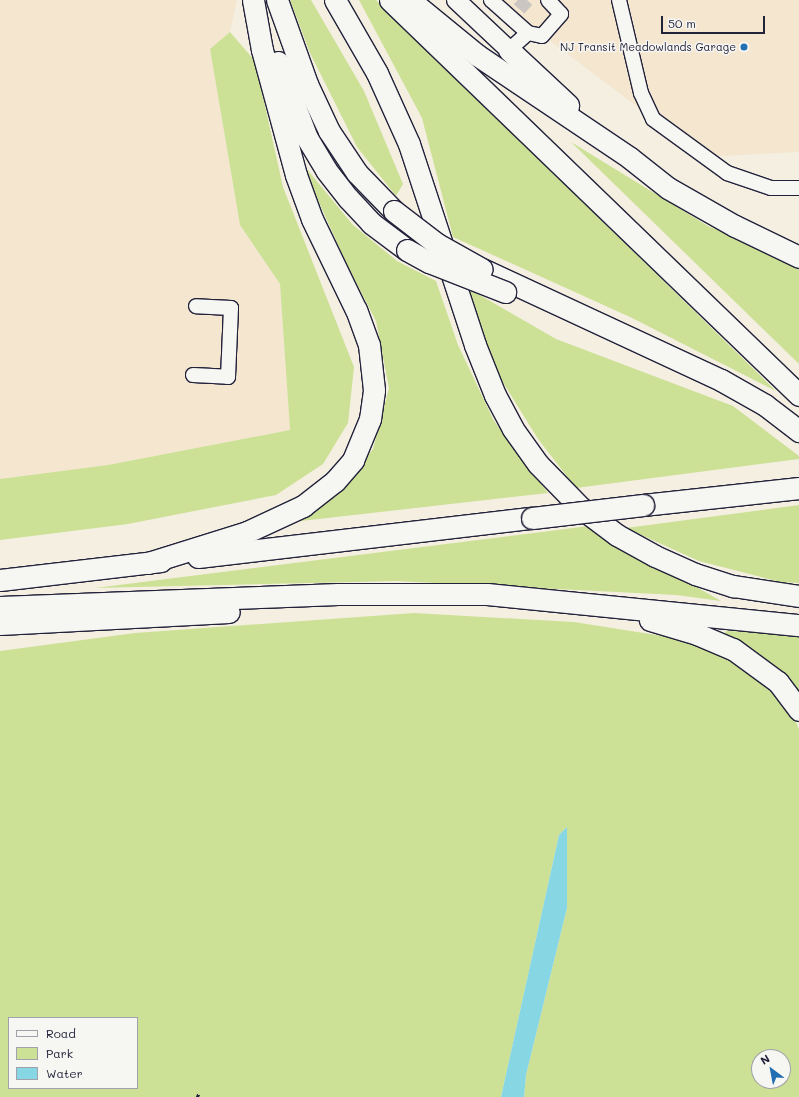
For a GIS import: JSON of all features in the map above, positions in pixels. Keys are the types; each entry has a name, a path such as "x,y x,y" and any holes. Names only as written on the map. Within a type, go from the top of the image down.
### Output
{"highway":[{"path":"253,0 298,118 317,156 348,198 384,234 407,250 429,262 505,292 594,321"},
{"path":"148,563 247,532 304,506 335,481 353,460 370,419 374,390 369,345 356,310 312,219 296,175 262,50 253,0"},
{"path":"278,0 307,84 326,125 357,173 394,211 437,244 482,269 732,386 764,405 799,431"},
{"path":"335,0 378,73 410,144 475,345 492,389 513,430 538,464 564,494 593,518 655,556 695,574 733,586 799,596"},
{"path":"390,0 799,395"},
{"path":"410,0 477,55 690,201 757,238 799,257"},
{"path":"509,50 564,101 588,131"},
{"path":"0,580 795,488"},
{"path":"0,607 338,594 507,595 799,624"},
{"path":"0,624 338,606 438,595"},
{"path":"577,602 672,625 716,640 764,670 789,695 799,710"}],"main road":[{"path":"456,0 509,50"}],"lane":[{"path":"491,0 515,13 528,33 542,36 561,14 548,0"},
{"path":"619,0 641,93 652,119 727,173 770,188 799,188"},
{"path":"509,50 528,33"},
{"path":"193,374 228,377 231,308 196,306"}],"path":[{"path":"197,1097 199,1093"}],"shaded area":[{"path":"0,0 237,0 230,32 210,49 240,225 280,284 290,430 108,465 0,479"},
{"path":"496,0 799,0 799,152 704,157"}],"green space":[{"path":"290,0 311,0 364,91 403,184 396,196 357,147 310,53"},
{"path":"359,0 376,0 776,391 630,317 453,237 422,118"},
{"path":"230,32 255,61 283,187 354,367 348,423 323,464 276,495 128,524 0,540 0,479 108,465 290,430 280,284 240,225 210,49"},
{"path":"571,142 708,226 799,264 799,364"},
{"path":"301,162 353,225 397,261 436,281 458,345 494,421 548,493 292,522 335,497 373,449 389,388 376,321 347,265"},
{"path":"464,286 556,339 733,406 799,456 799,459 576,488 538,439 494,368"},
{"path":"799,505 799,583 780,582 699,561 626,528"},
{"path":"589,526 721,601 676,595 396,581 95,588"},
{"path":"414,613 574,622 688,640 745,669 789,708 799,729 799,1097 524,1097 526,1075 567,908 567,827 559,835 501,1097 0,1097 0,651 135,633"},
{"path":"726,631 799,634 799,696 724,635"}],"water":[{"path":"567,827 567,908 526,1075 524,1097 501,1097 559,835"}],"tunnel":[{"path":"519,9 527,0"}],"place":[{"name":"NJ Transit Meadowlands Garage","path":"744,47"}]}
